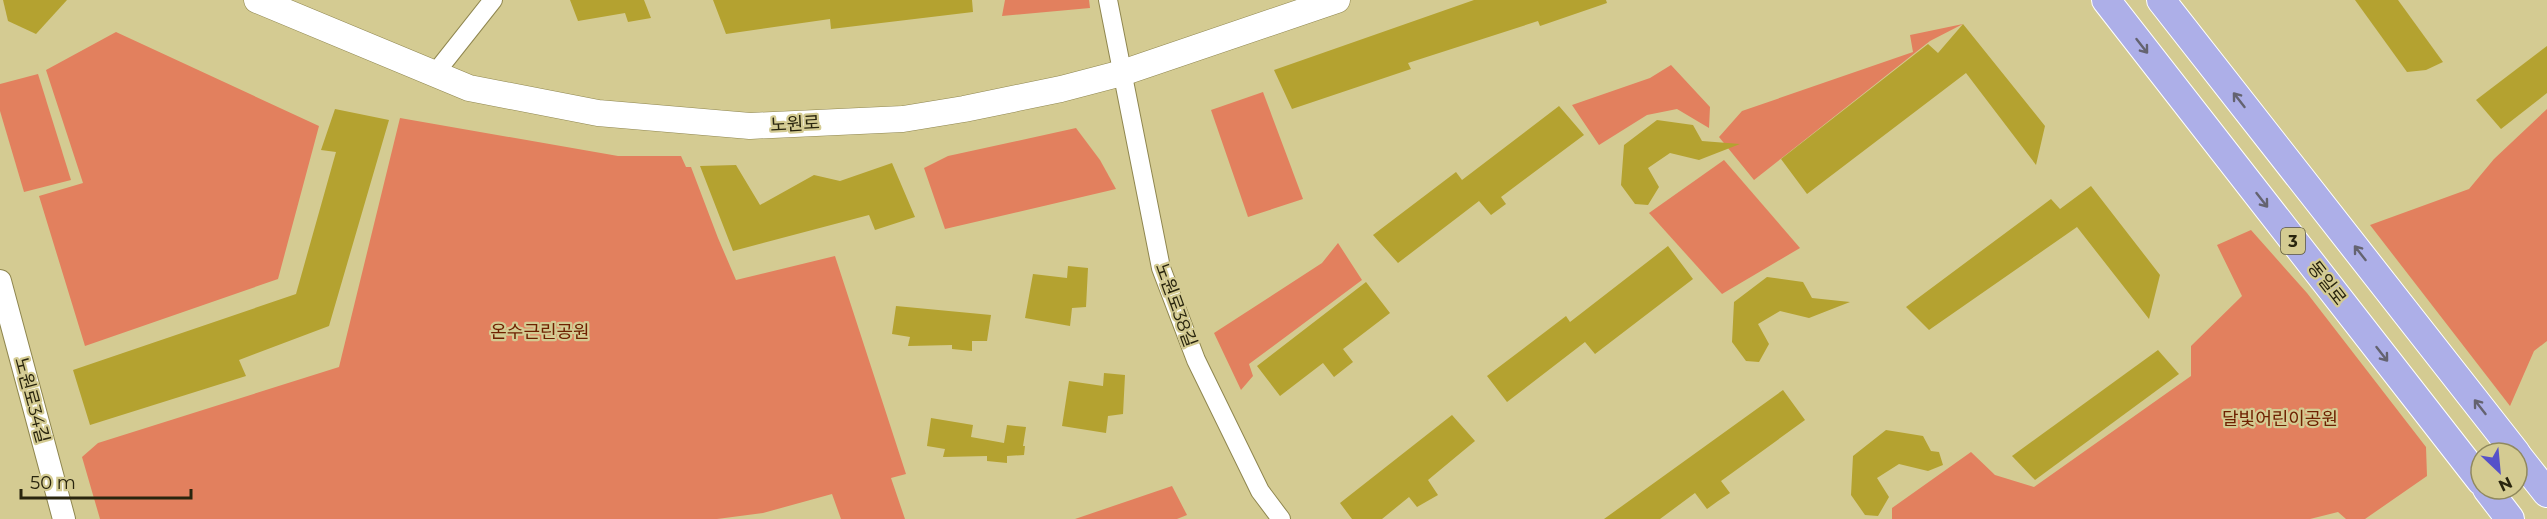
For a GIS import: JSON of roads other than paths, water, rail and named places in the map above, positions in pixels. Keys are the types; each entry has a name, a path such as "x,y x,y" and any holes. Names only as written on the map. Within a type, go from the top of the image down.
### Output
{"main road":[{"name":"노원로","path":"257,0 436,72 470,88 598,113 750,126 903,119 1061,89 1122,73 1337,0"},
{"name":"동일로","path":"2106,0 2469,466"},
{"path":"2161,0 2506,441"},
{"path":"2529,470 2547,493"},
{"path":"2497,501 2511,519"}],"street":[{"path":"436,72 493,0"},
{"name":"노원로38길","path":"1108,0 1161,268 1196,360 1260,491 1281,519"},
{"name":"노원로34길","path":"0,281 64,519"}],"park label":[{"name":"온수근린공원","path":"540,332"},
{"name":"달빛어린이공원","path":"2280,419"}]}
